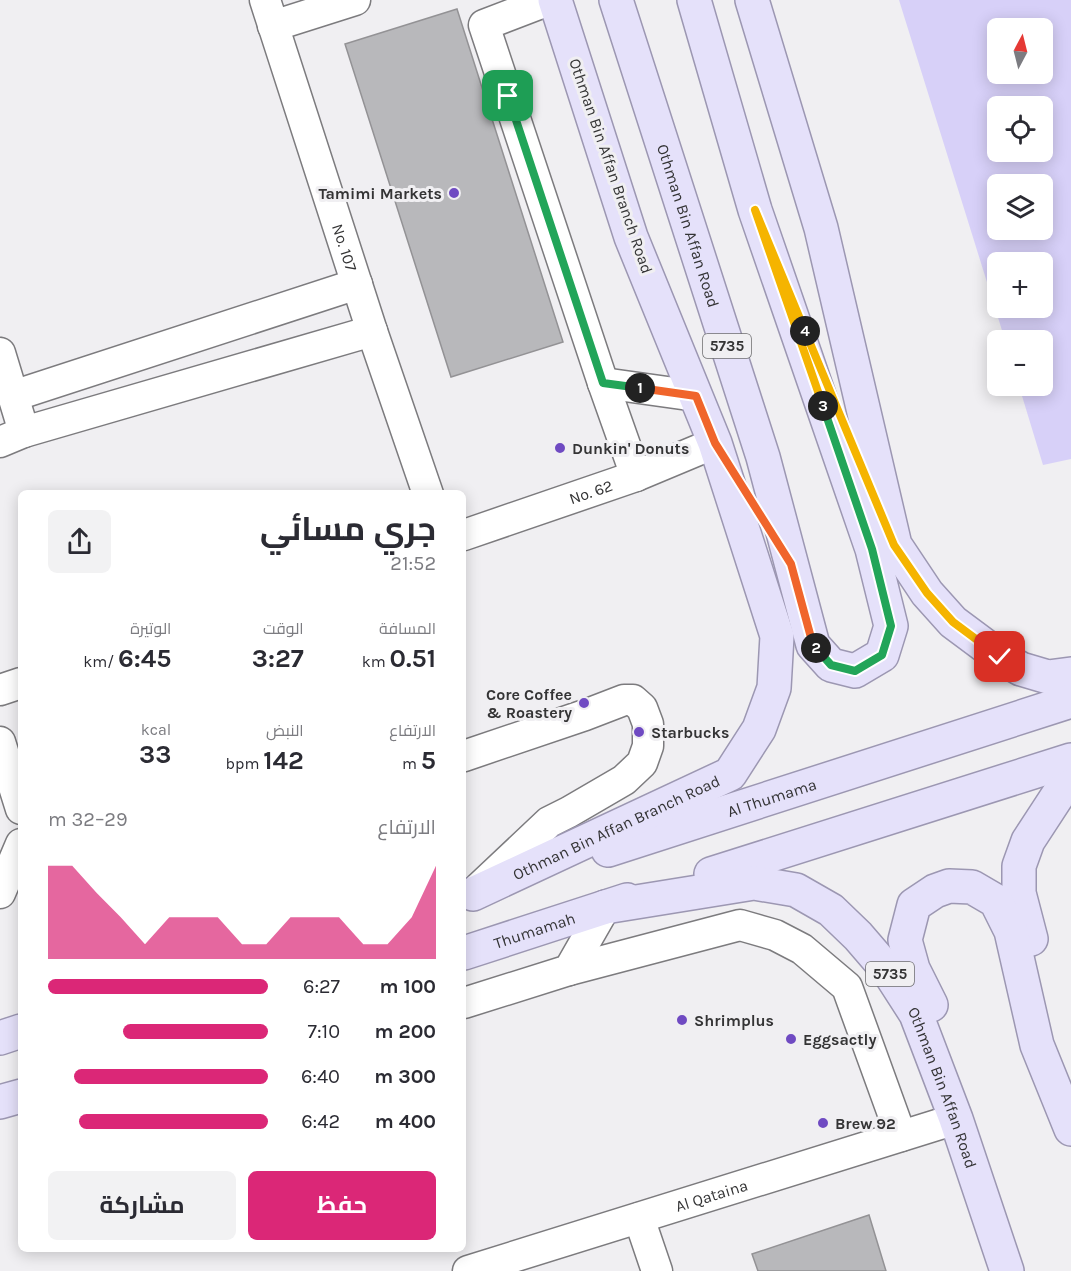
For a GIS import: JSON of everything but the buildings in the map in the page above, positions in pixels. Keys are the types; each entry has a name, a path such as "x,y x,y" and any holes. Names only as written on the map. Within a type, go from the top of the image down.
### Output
{"main road":[{"name":"Othman Bin Affan Branch Road","path":"467,894 730,774 759,729 774,688 777,636 715,443 631,237 555,0"},
{"name":"Othman Bin Affan Road","path":"616,0 763,457 813,645 831,665 855,671 882,655 891,626 872,549 755,210 694,0"},
{"path":"752,0 821,228 894,545"},
{"path":"755,210 894,545 927,593 953,622 1000,657 1021,669 1048,677 1071,674"},
{"path":"715,443 791,564"},
{"name":"Al Thumama","path":"467,894 1071,701"},
{"path":"605,907 1071,760"},
{"path":"1071,786 1060,792 1028,840 1019,866 1019,893 1071,1095"},
{"name":"Othman Bin Affan Road","path":"605,907 754,883 796,890 831,910 858,936 889,972 916,1014 956,1119 1007,1271"},
{"path":"956,1119 948,1039 913,969 905,940 914,905 935,891 949,886 972,887 996,901 1011,931 1037,1045 1071,1129"},
{"name":"Thumamah","path":"466,952 605,907"},
{"path":"0,1038 18,1032"},
{"path":"0,1102 18,1097"}],"street":[{"path":"269,13 355,0"},
{"path":"549,0 484,25 636,476"},
{"name":"No. 107","path":"269,13 372,331 427,490"},
{"path":"13,396 357,284"},
{"path":"0,353 13,396 12,437 372,331"},
{"path":"185,340 201,381"},
{"path":"147,352 162,392"},
{"path":"603,383 696,396"},
{"name":"No. 62","path":"466,534 636,476 715,443"},
{"path":"0,690 18,684"},
{"path":"466,755 624,700 633,700 642,708 648,724 648,746 642,763 624,780 549,822 467,894"},
{"path":"0,742 18,800"},
{"path":"0,893 18,851"},
{"path":"569,970 605,907"},
{"path":"466,1002 569,970 740,925 775,935 802,950 847,987 901,1136"},
{"name":"Al Qataina","path":"468,1271 956,1119"},
{"path":"639,1218 657,1271"}],"shaded area":[{"path":"899,0 1071,0 1071,459 1043,465 1022,396 1053,396 1053,330 1002,330 998,318 1053,318 1053,252 987,252 987,282"}],"place":[{"name":"Tamimi Markets","path":"454,193"},
{"name":"Dunkin' Donuts","path":"560,448"},
{"name":"Core Coffee & Roastery","path":"584,703"},
{"name":"Starbucks","path":"639,732"},
{"name":"Shrimplus","path":"682,1020"},
{"name":"Eggsactly","path":"791,1039"},
{"name":"Brew 92","path":"823,1123"}],"route":[{"path":"508,96 603,383 696,396 715,443 791,564 813,645 831,665 855,671 882,655 891,626 872,549 755,210 894,545 927,593 953,622 1000,657"}]}
